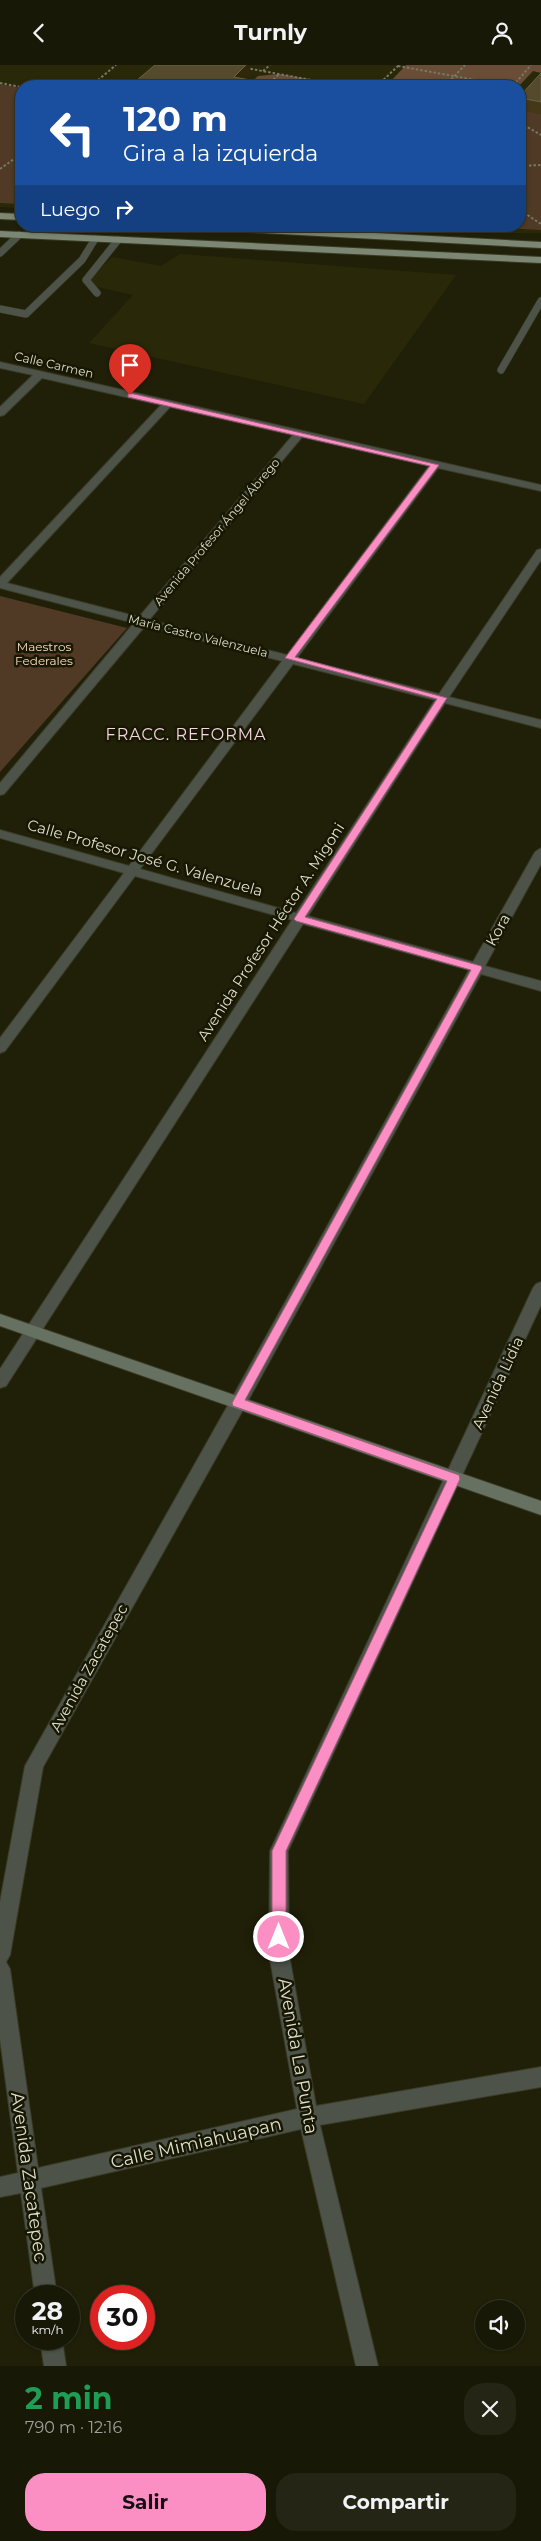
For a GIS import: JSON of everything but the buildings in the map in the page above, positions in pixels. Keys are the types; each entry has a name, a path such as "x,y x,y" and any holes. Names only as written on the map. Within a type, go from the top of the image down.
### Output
{"main road":[{"path":"0,216 15,217"},
{"path":"301,232 541,245"},
{"path":"0,234 541,260"},
{"path":"0,1320 541,1508"}],"street":[{"name":"Calle Carmen","path":"0,365 541,489"},
{"path":"0,413 40,375"},
{"path":"0,584 167,404"},
{"name":"Avenida Profesor Ángel Ábrego","path":"0,791 299,434"},
{"path":"0,1048 289,658 435,465"},
{"name":"Avenida Profesor Héctor A. Migoni","path":"0,1383 442,698 541,552"},
{"name":"María Castro Valenzuela","path":"0,584 541,724"},
{"name":"Calle Profesor José G. Valenzuela","path":"0,833 541,986"},
{"name":"Kora","path":"238,1403 541,852"},
{"name":"Avenida Lidia","path":"454,1479 541,1288"},
{"name":"Avenida Zacatepec","path":"0,1955 34,1766 238,1403"},
{"name":"Avenida La Punta","path":"367,2366 308,2117 279,1954 279,1851 454,1479"},
{"name":"Avenida Zacatepec","path":"0,1969 44,2285"},
{"name":"Calle Mimiahuapan","path":"0,2187 308,2117 541,2077"},
{"path":"53,2350 55,2366"}],"lane":[{"path":"0,253 19,235"},
{"path":"0,309 26,314 82,260 95,239"},
{"path":"97,293 86,280 118,240"},
{"path":"501,370 541,301"}],"path":[{"path":"98,80 116,65"},
{"path":"264,71 270,65"},
{"path":"450,80 465,65"},
{"path":"518,80 532,65"},
{"path":"384,80 398,66 476,80"},
{"path":"240,67 312,80"},
{"path":"273,80 279,74"},
{"path":"0,83 15,86"},
{"path":"526,126 541,135"},
{"path":"0,169 15,158"},
{"path":"526,166 541,165"},
{"path":"526,214 541,224"}],"shaded area":[{"path":"0,65 541,65 541,233 479,232 526,232 526,80 15,80 15,208 0,207"},
{"path":"406,65 541,65 541,73 533,71 525,80 392,80"},
{"path":"279,74 316,80 254,80 258,76"},
{"path":"180,254 456,275 364,404 89,343 133,295 85,284 112,257 161,266"}],"green space":[{"path":"0,84 15,87 15,204 0,203"},
{"path":"528,111 541,114 541,230 526,229 526,114"},
{"name":"Maestros Federales","path":"0,596 127,628 0,772"}],"district":[{"name":"FRACC. REFORMA","path":"186,734"}],"route":[{"path":"130,395 435,465 289,658 442,698 299,919 477,968 238,1403 454,1479 279,1851 279,1937"}]}
